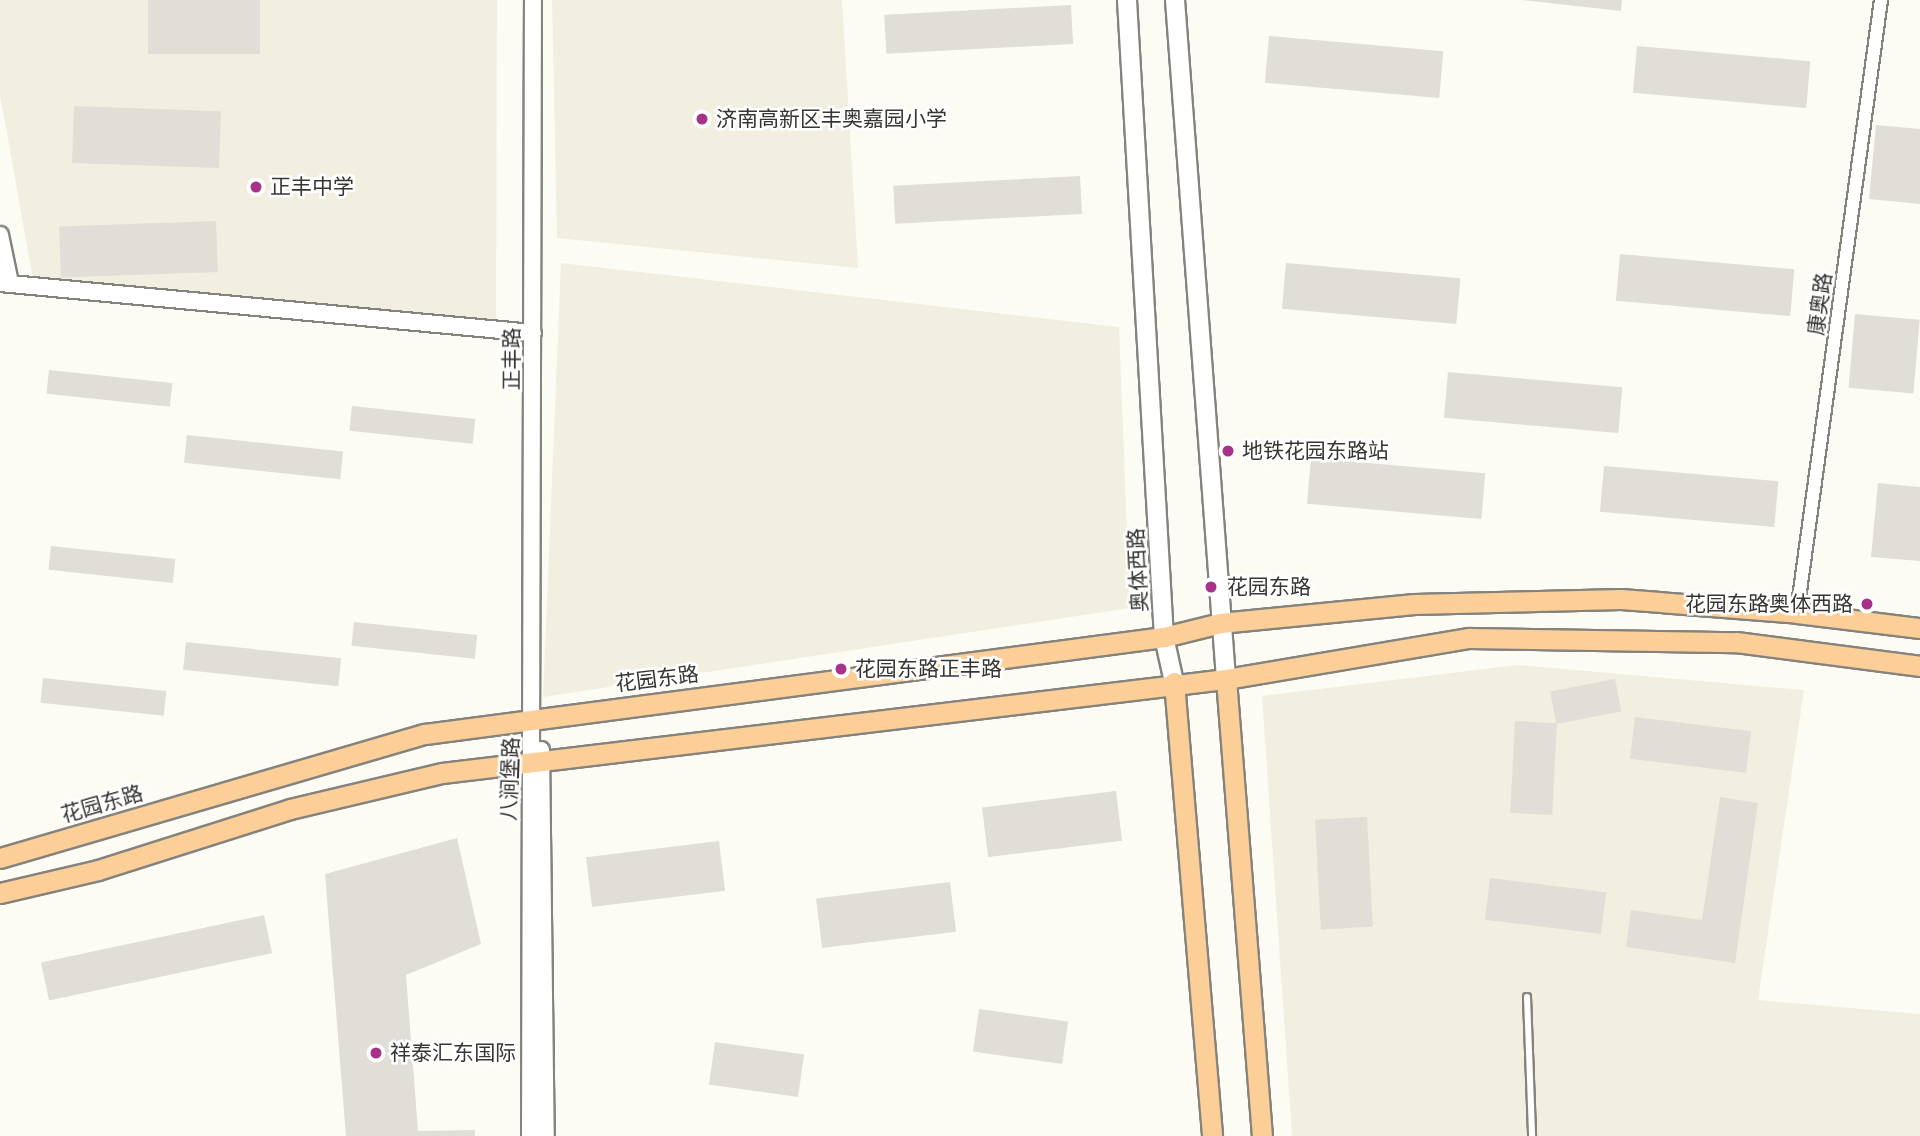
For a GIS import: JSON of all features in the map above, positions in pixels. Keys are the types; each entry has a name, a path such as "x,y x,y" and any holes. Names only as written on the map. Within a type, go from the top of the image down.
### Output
{"main road":[{"name":"奥体西路","path":"1127,0 1164,637 1174,682 1212,1136"},
{"path":"1175,0 1220,623 1262,1136"},
{"name":"花园东路","path":"0,858 425,734 533,717 1164,637 1220,623 1414,604 1621,599 1797,613 1920,628"},
{"path":"0,893 98,870 290,809 442,773 1174,682 1226,679 1469,638 1736,642 1920,666"}],"street":[{"name":"正丰路","path":"533,0 533,717"},
{"name":"康奥路","path":"1797,613 1881,0"},
{"path":"0,235 5,283 533,333"},
{"name":"八涧堡路","path":"533,717 546,1136"},
{"name":"八涧堡路","path":"530,1136 536,760"}],"lane":[{"path":"1527,997 1532,1136"}],"shaded area":[{"name":"正丰中学","path":"0,0 497,0 496,326 33,279 0,95"},
{"name":"济南高新区丰奥嘉园小学","path":"552,0 842,0 858,268 557,238"},
{"path":"561,263 1119,327 1130,608 543,697"},
{"path":"1517,665 1804,690 1758,1000 1920,1014 1920,1136 1292,1136 1262,696"}],"building":[{"path":"148,0 260,0 260,54 148,54"},
{"path":"1522,0 1622,0 1621,11"},
{"path":"1071,5 1073,44 886,54 884,15"},
{"path":"1269,36 1443,51 1439,98 1265,83"},
{"path":"1637,46 1810,61 1806,108 1633,93"},
{"path":"74,106 221,111 219,168 72,163"},
{"path":"1876,125 1920,129 1920,204 1869,199"},
{"path":"1080,176 1082,214 895,224 893,186"},
{"path":"216,221 218,272 61,277 59,226"},
{"path":"1620,254 1794,269 1790,316 1616,301"},
{"path":"1286,263 1460,278 1456,324 1282,309"},
{"path":"1855,314 1920,320 1913,393 1849,388"},
{"path":"49,370 172,383 170,407 46,394"},
{"path":"1448,372 1622,387 1618,433 1444,418"},
{"path":"352,406 475,419 473,444 349,431"},
{"path":"187,435 343,451 340,479 184,463"},
{"path":"1311,458 1485,473 1481,519 1307,504"},
{"path":"1604,466 1778,481 1774,527 1600,512"},
{"path":"1878,483 1920,487 1920,561 1871,557"},
{"path":"51,546 175,559 173,583 48,570"},
{"path":"354,622 477,635 475,659 351,646"},
{"path":"186,642 341,658 338,686 183,670"},
{"path":"43,678 166,691 164,716 40,703"},
{"path":"1615,679 1621,711 1557,724 1550,692"},
{"path":"1635,717 1751,731 1746,773 1630,759"},
{"path":"1515,721 1557,723 1552,815 1510,813"},
{"path":"1116,791 1122,841 988,857 982,807"},
{"path":"1720,797 1758,803 1735,963 1626,947 1631,910 1702,920"},
{"path":"1367,817 1373,927 1321,930 1315,820"},
{"name":"祥泰汇东国际","path":"457,838 481,944 406,975 418,1131 475,1130 475,1136 346,1136 325,874"},
{"path":"719,841 725,891 592,907 586,857"},
{"path":"1490,878 1606,892 1601,934 1485,920"},
{"path":"950,882 956,932 822,948 816,898"},
{"path":"264,915 272,953 49,1001 41,962"},
{"path":"979,1009 1068,1022 1062,1064 973,1052"},
{"path":"715,1042 804,1055 798,1097 709,1085"}],"place":[{"name":"济南高新区丰奥嘉园小学","path":"702,119"},
{"name":"正丰中学","path":"256,187"},
{"name":"地铁花园东路站","path":"1228,451"},
{"name":"花园东路","path":"1211,587"},
{"name":"花园东路奥体西路","path":"1867,604"},
{"name":"花园东路正丰路","path":"841,669"},
{"name":"祥泰汇东国际","path":"376,1053"}]}
